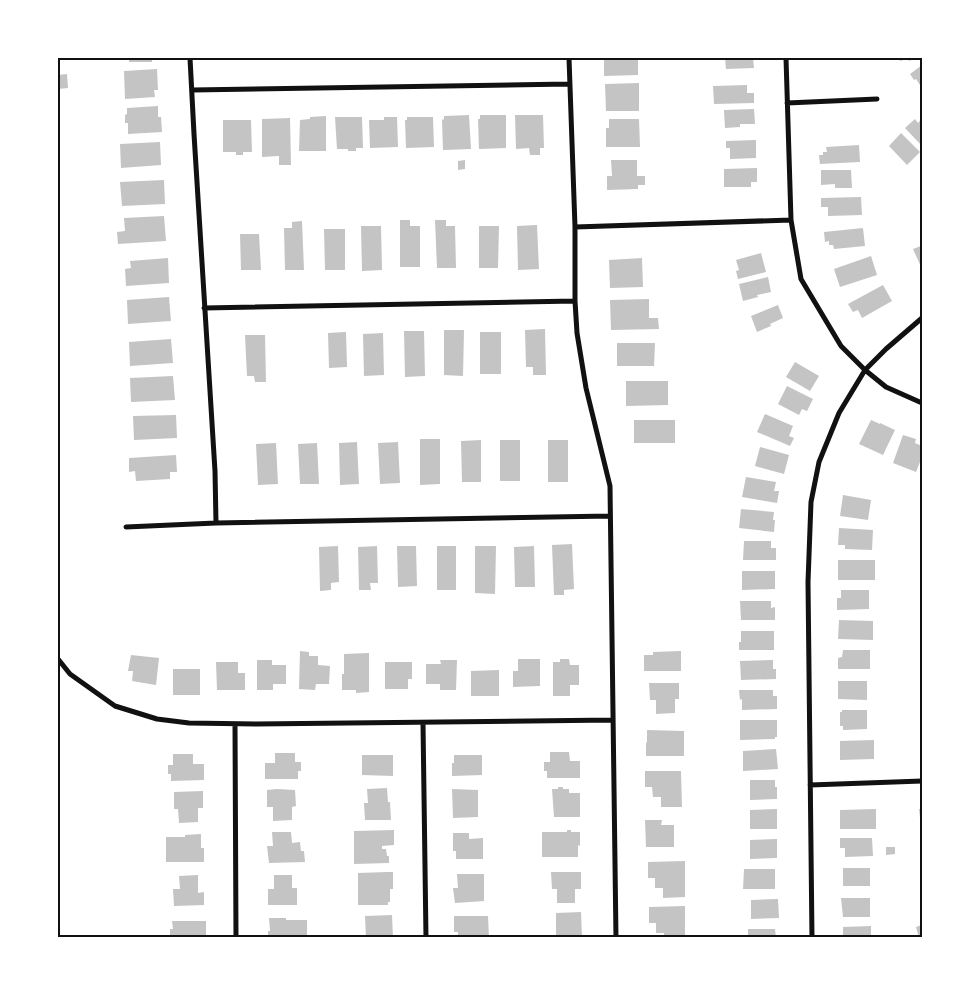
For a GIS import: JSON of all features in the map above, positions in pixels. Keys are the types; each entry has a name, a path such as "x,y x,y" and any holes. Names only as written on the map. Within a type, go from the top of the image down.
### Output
{"street":[{"path":"190,58 215,471 216,523"},
{"path":"569,58 577,333 586,388 610,486 616,938"},
{"path":"786,58 791,220 801,280 841,346 864,370 886,387 922,403"},
{"path":"192,90 569,84"},
{"path":"787,103 877,99"},
{"path":"575,227 791,220"},
{"path":"204,308 575,301"},
{"path":"812,938 808,582 810,502 819,462 839,413 864,370 886,348 922,318"},
{"path":"126,527 216,523 610,516"},
{"path":"58,659 70,674 115,706 157,719 189,723 613,720"},
{"path":"423,722 426,938"},
{"path":"235,724 236,938"},
{"path":"810,785 922,782"}],"building":[{"path":"129,58 152,58 152,62 129,62"},
{"path":"604,58 638,58 638,75 604,76"},
{"path":"725,58 753,58 754,68 726,69"},
{"path":"892,58 903,58 902,61"},
{"path":"922,65 922,88 910,74"},
{"path":"157,69 158,90 154,90 155,97 125,99 124,71"},
{"path":"67,74 68,88 58,89 58,75"},
{"path":"639,83 639,111 606,111 605,84"},
{"path":"747,85 747,93 754,93 754,103 714,104 713,86"},
{"path":"158,106 158,117 161,117 162,132 128,134 128,123 125,123 127,108"},
{"path":"754,109 755,124 740,124 740,127 725,128 724,110"},
{"path":"469,115 471,149 443,150 442,120 444,116"},
{"path":"480,115 506,115 506,148 479,149 478,119 480,119"},
{"path":"515,115 543,115 544,148 540,148 540,155 530,155 529,148 516,149"},
{"path":"326,116 326,151 299,151 300,120"},
{"path":"335,117 362,117 363,148 356,148 356,151 337,149"},
{"path":"384,117 397,117 398,147 370,148 369,120 384,120"},
{"path":"407,117 433,117 434,147 406,148 405,120 407,120"},
{"path":"290,118 291,165 279,165 279,156 262,157 262,119"},
{"path":"922,118 922,146 905,128 915,119 918,123"},
{"path":"609,119 639,119 640,147 606,147 606,128 609,128"},
{"path":"223,120 251,120 252,152 243,152 243,155 236,155 236,152 223,152"},
{"path":"901,133 920,152 907,165 889,146"},
{"path":"756,140 756,158 730,159 730,148 726,148 726,141"},
{"path":"160,142 161,165 121,168 120,144"},
{"path":"859,145 860,162 820,164 819,155 827,152 826,147"},
{"path":"465,160 465,169 458,170 458,161"},
{"path":"611,160 637,160 637,176 645,176 645,185 638,185 638,189 607,190 607,176 612,176"},
{"path":"757,168 757,182 751,182 751,187 724,187 724,169"},
{"path":"821,170 851,170 852,188 835,188 835,184 821,185"},
{"path":"164,180 165,204 122,206 120,182"},
{"path":"861,197 862,215 828,216 828,207 821,207 821,198"},
{"path":"164,216 166,241 118,244 117,232 125,231 124,218"},
{"path":"400,220 410,220 410,226 420,226 420,267 400,267"},
{"path":"435,220 446,220 446,226 455,226 456,268 437,268"},
{"path":"302,221 304,270 285,270 284,228 292,228 292,222"},
{"path":"537,225 539,269 518,270 517,226"},
{"path":"361,226 381,226 382,270 362,271"},
{"path":"479,226 499,226 498,268 479,268"},
{"path":"863,228 865,246 834,249 833,245 829,245 829,241 825,242 824,232"},
{"path":"324,229 345,229 345,270 325,270"},
{"path":"240,234 259,234 261,270 241,270"},
{"path":"922,247 922,269 913,249"},
{"path":"761,253 766,272 738,279 736,271 739,270 736,260"},
{"path":"871,256 877,275 840,287 834,269"},
{"path":"168,258 169,283 126,286 125,269 131,268 130,261"},
{"path":"642,258 643,287 610,288 609,260"},
{"path":"768,277 771,292 743,301 739,284"},
{"path":"883,285 892,301 862,318 858,310 853,312 848,304"},
{"path":"169,297 171,321 128,324 127,300"},
{"path":"649,299 649,318 658,318 659,329 611,330 610,300"},
{"path":"778,305 783,318 757,332 751,316"},
{"path":"545,329 546,375 533,375 533,367 526,367 525,330"},
{"path":"444,330 464,330 463,376 444,375"},
{"path":"404,331 424,331 425,376 405,377"},
{"path":"346,332 347,367 329,368 328,333"},
{"path":"480,332 501,332 501,374 480,374"},
{"path":"383,333 384,375 364,376 363,334"},
{"path":"245,335 265,335 266,382 255,382 254,376 247,376"},
{"path":"171,339 173,363 130,366 129,342"},
{"path":"617,343 655,343 654,366 617,366"},
{"path":"795,362 819,376 810,391 786,377"},
{"path":"173,376 175,400 131,402 130,378"},
{"path":"626,381 668,381 668,405 626,406"},
{"path":"787,386 813,399 807,411 802,409 799,415 778,404"},
{"path":"765,414 793,426 789,436 794,438 790,446 757,432"},
{"path":"176,415 177,438 134,440 133,416"},
{"path":"634,420 675,420 675,443 634,443"},
{"path":"871,420 895,430 883,455 859,444"},
{"path":"903,435 916,439 915,443 922,446 922,457 916,472 893,463"},
{"path":"420,439 440,439 440,484 420,485"},
{"path":"481,440 481,482 462,482 461,441"},
{"path":"500,440 520,440 520,481 500,481"},
{"path":"548,440 568,440 568,482 548,482"},
{"path":"357,442 359,484 340,485 339,443"},
{"path":"398,442 400,483 380,484 378,443"},
{"path":"276,443 278,484 258,485 256,444"},
{"path":"317,443 319,484 300,484 298,444"},
{"path":"760,447 789,455 784,474 755,466"},
{"path":"176,455 177,472 170,472 170,479 136,481 135,471 129,472 129,458"},
{"path":"746,477 776,482 774,491 779,491 777,503 742,497"},
{"path":"843,495 871,500 868,520 840,516"},
{"path":"741,509 774,512 774,532 739,528"},
{"path":"839,528 873,530 872,550 845,549 845,545 838,545"},
{"path":"744,541 771,541 771,548 776,548 776,560 743,560"},
{"path":"572,544 574,589 564,590 564,595 554,595 552,545"},
{"path":"338,546 339,582 331,583 331,590 320,591 319,547"},
{"path":"377,546 378,583 370,583 371,590 359,590 358,547"},
{"path":"397,546 416,546 417,586 398,587"},
{"path":"437,546 456,546 456,590 437,590"},
{"path":"475,546 496,546 495,594 475,593"},
{"path":"534,546 535,587 515,587 514,547"},
{"path":"838,560 875,560 875,580 838,580"},
{"path":"742,571 775,571 775,589 742,590"},
{"path":"841,590 869,590 869,609 837,610 837,598 841,598"},
{"path":"740,601 771,601 771,608 775,607 775,620 741,620"},
{"path":"839,620 873,621 873,640 838,639"},
{"path":"741,631 774,631 774,650 739,650"},
{"path":"843,650 870,650 870,669 838,669 838,658 842,657"},
{"path":"300,651 309,652 309,656 318,656 318,665 330,666 329,684 316,684 315,690 299,689"},
{"path":"681,651 681,671 644,671 644,655 653,655 653,652"},
{"path":"369,653 369,692 356,693 356,690 342,690 344,654"},
{"path":"131,655 159,658 156,685 132,681 133,671 128,671"},
{"path":"518,659 540,659 540,686 513,687 513,671 518,671"},
{"path":"560,659 569,659 570,665 579,665 579,685 570,685 570,696 553,696 553,662 560,662"},
{"path":"257,660 272,660 272,665 286,665 286,684 273,684 273,690 257,690"},
{"path":"440,660 457,660 456,690 440,690 440,684 426,684 426,664 441,664"},
{"path":"773,660 773,669 776,669 776,679 741,680 740,661"},
{"path":"216,662 238,662 238,673 245,673 245,690 217,690"},
{"path":"385,662 412,662 412,679 408,679 408,689 385,689"},
{"path":"173,669 200,669 200,695 173,695"},
{"path":"499,670 499,696 471,696 471,671"},
{"path":"838,681 867,681 867,700 838,699"},
{"path":"649,683 679,683 679,699 675,699 675,713 656,714 656,700 650,700"},
{"path":"739,690 773,690 773,696 777,696 777,709 742,710 742,699 740,700"},
{"path":"920,692 922,692 922,717 920,717"},
{"path":"842,710 867,710 867,729 843,730 843,726 840,726 840,712"},
{"path":"740,720 777,720 777,737 775,739 740,740"},
{"path":"647,730 684,731 684,756 646,756"},
{"path":"874,740 874,759 840,760 840,741"},
{"path":"776,749 778,769 743,771 743,751"},
{"path":"550,752 569,752 570,761 580,761 580,778 547,778 547,771 544,771 544,762 550,762"},
{"path":"275,753 295,753 295,762 301,762 301,771 298,771 298,779 265,779 265,763 275,763"},
{"path":"173,754 193,754 193,764 204,764 204,780 171,781 171,774 168,774 168,765 173,765"},
{"path":"362,755 393,755 393,776 362,775"},
{"path":"454,755 482,755 482,775 452,776"},
{"path":"645,771 681,771 682,807 661,807 661,797 653,797 652,787 645,787"},
{"path":"750,780 775,780 777,799 750,800"},
{"path":"558,787 569,789 569,793 580,793 580,817 554,817 552,789 558,789"},
{"path":"387,788 391,820 365,820 364,803 368,803 367,789"},
{"path":"452,789 478,790 478,817 453,818"},
{"path":"267,790 295,790 296,806 292,807 292,820 273,821 273,807 267,807"},
{"path":"203,791 203,808 198,808 198,822 179,823 178,809 174,809 174,792"},
{"path":"777,809 777,829 750,829 750,810"},
{"path":"876,809 876,829 840,829 840,810"},
{"path":"919,809 922,809 922,827 921,827"},
{"path":"645,820 662,820 661,825 674,825 674,847 646,847"},
{"path":"394,830 394,845 382,846 382,849 386,849 387,856 389,856 389,863 354,864 354,831"},
{"path":"567,830 580,832 578,857 542,857 542,832 567,832"},
{"path":"272,832 291,832 292,843 300,842 301,851 304,851 305,862 269,863 267,846 273,846"},
{"path":"453,833 469,833 469,839 483,838 483,859 456,859 456,851 453,851"},
{"path":"201,834 204,862 166,862 166,837 185,837 185,835"},
{"path":"840,838 872,838 873,856 845,857 845,848 840,848"},
{"path":"777,839 777,858 750,859 750,840"},
{"path":"886,847 895,847 895,854 886,855"},
{"path":"685,861 685,897 663,898 663,888 655,888 655,878 648,878 648,862"},
{"path":"843,868 870,868 870,886 843,886"},
{"path":"744,869 775,869 775,889 743,889"},
{"path":"393,872 393,889 390,889 390,902 388,902 388,905 358,905 358,873"},
{"path":"551,872 581,872 581,889 575,889 575,903 557,903 557,889 552,889"},
{"path":"457,874 484,874 484,901 455,903 453,888 458,888"},
{"path":"198,875 198,893 204,892 204,905 174,906 173,889 180,889 179,876"},
{"path":"274,875 292,875 292,888 297,888 297,905 268,905 268,889 274,889"},
{"path":"841,898 870,898 870,917 843,917"},
{"path":"778,899 779,918 751,919 751,900"},
{"path":"685,906 685,938 664,938 664,933 656,933 656,923 649,923 649,907"},
{"path":"581,912 582,938 556,938 556,913"},
{"path":"392,915 393,938 366,938 365,916"},
{"path":"454,916 488,916 489,938 458,938 458,932 454,932"},
{"path":"269,918 307,920 307,938 268,938 268,931 270,931"},
{"path":"172,921 206,921 206,938 170,938 170,929 173,929"},
{"path":"922,925 922,938 919,938 916,927"},
{"path":"871,926 871,938 843,938 843,927"},
{"path":"748,929 775,929 776,938 748,938"}]}
